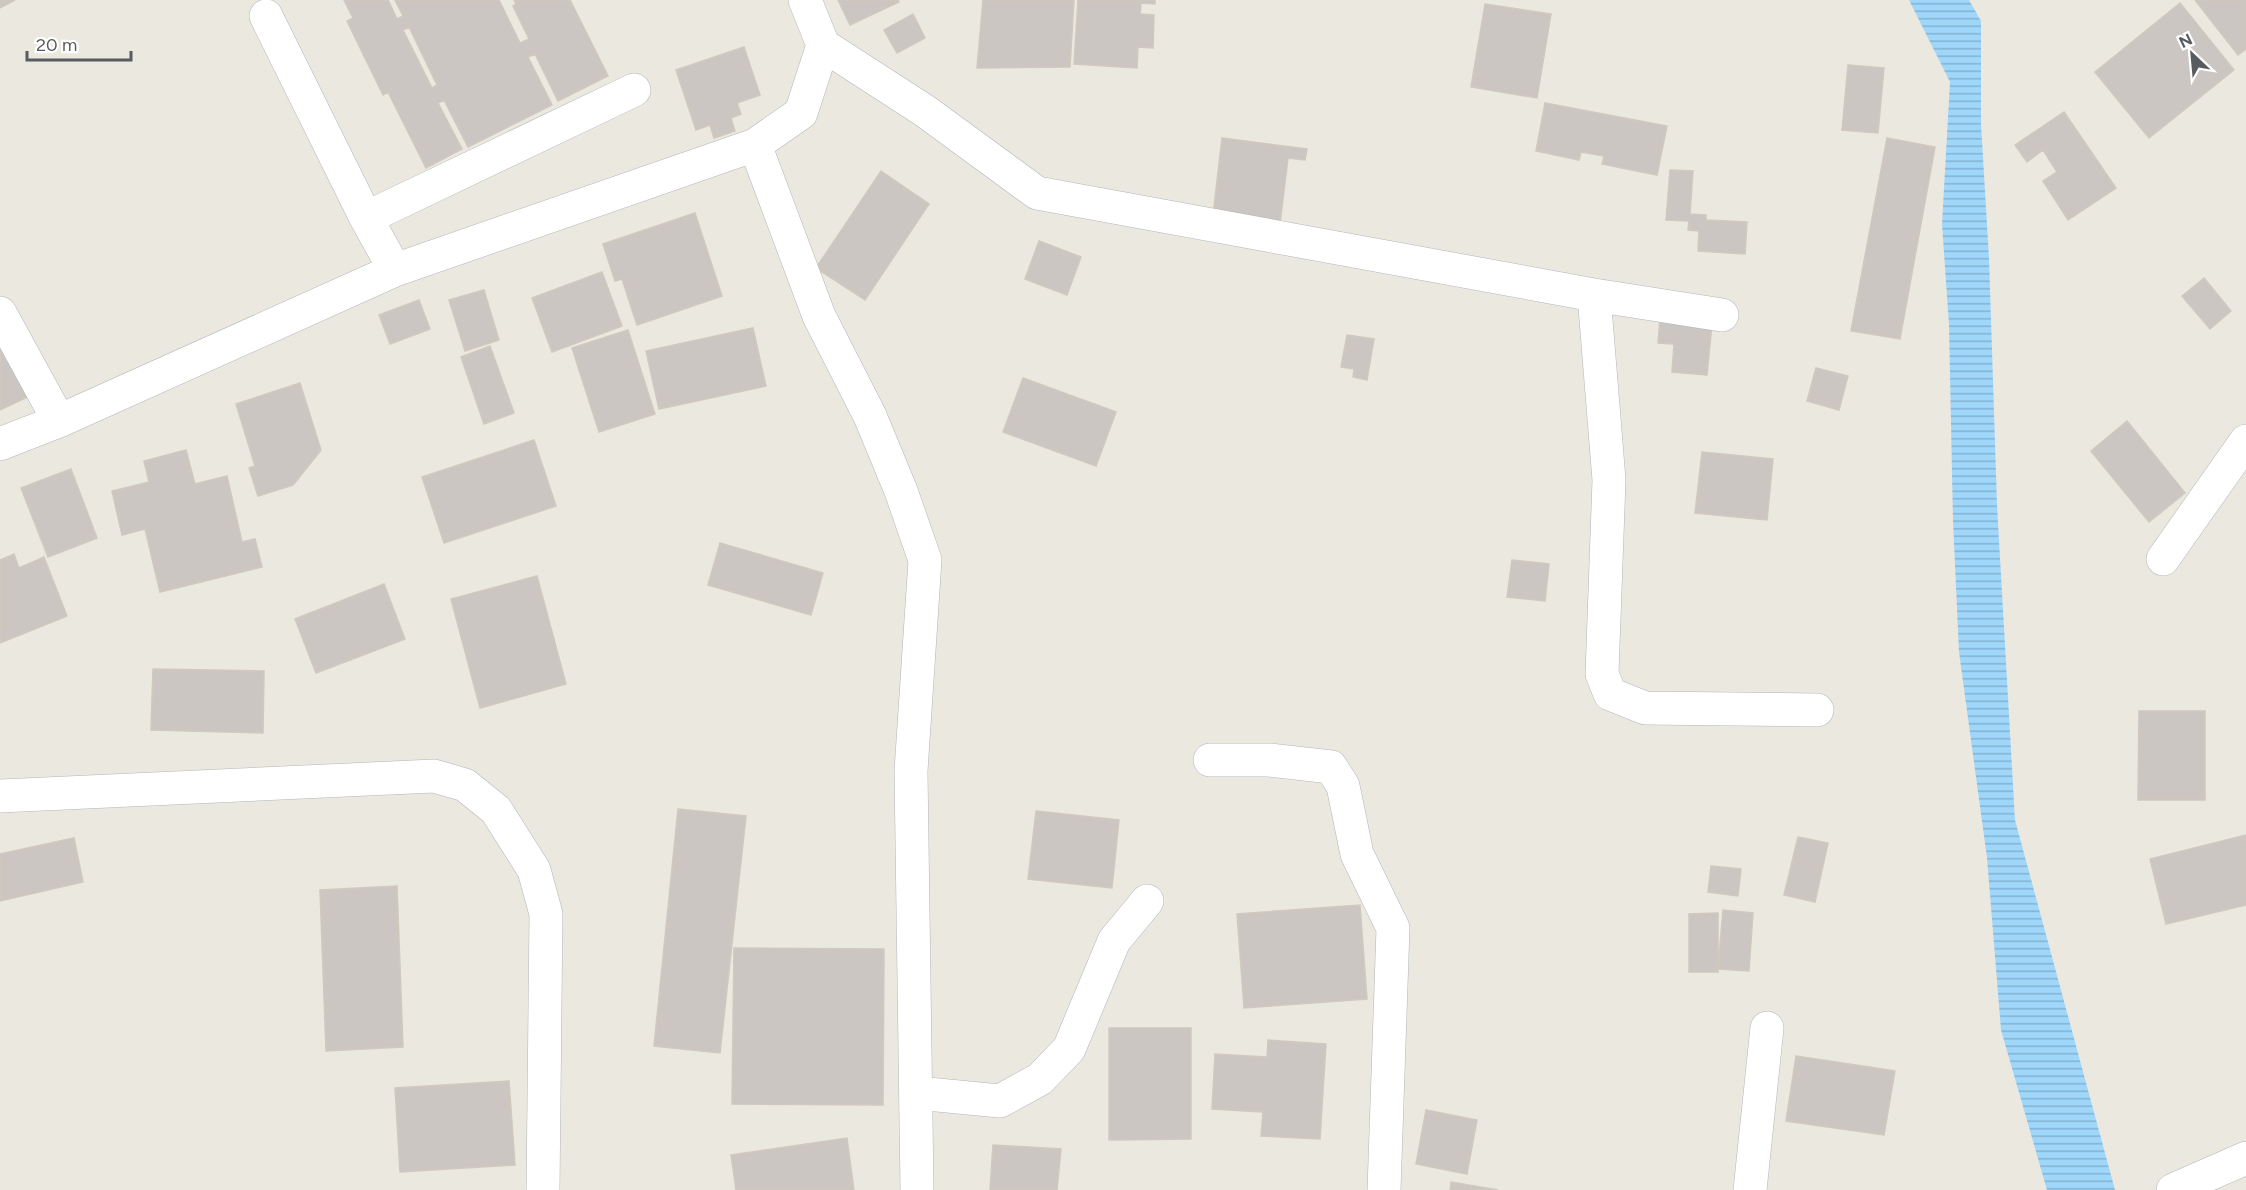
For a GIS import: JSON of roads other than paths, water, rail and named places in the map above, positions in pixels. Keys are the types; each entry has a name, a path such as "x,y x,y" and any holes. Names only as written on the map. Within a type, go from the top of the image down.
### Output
{"street":[{"path":"805,0 823,45 925,111 1037,193 1594,295 1722,315"},
{"path":"266,16 366,218 395,270"},
{"path":"0,444 59,421 395,270 755,145 801,113 823,45"},
{"path":"366,218 634,90"},
{"path":"755,145 819,316 870,416 901,491 925,560 911,771 917,1190"},
{"path":"1594,295 1609,480 1602,674 1610,694 1645,708 1818,710"},
{"path":"0,313 59,421"},
{"path":"2163,559 2246,441"},
{"path":"1210,760 1269,760 1331,767 1343,786 1357,854 1392,928 1384,1190"},
{"path":"0,796 434,776 465,785 496,810 534,870 546,914 543,1190"},
{"path":"917,1093 1000,1101 1040,1078 1069,1049 1114,941 1148,901"},
{"path":"1750,1190 1767,1028"},
{"path":"2173,1190 2246,1158"}],"water":[{"path":"1909,0 1969,0 1981,21 1981,124 1989,258 1997,505 2015,820 2115,1190 2047,1190 2001,1030 1987,858 1959,652 1953,521 1949,325 1942,224 1950,82"}]}
